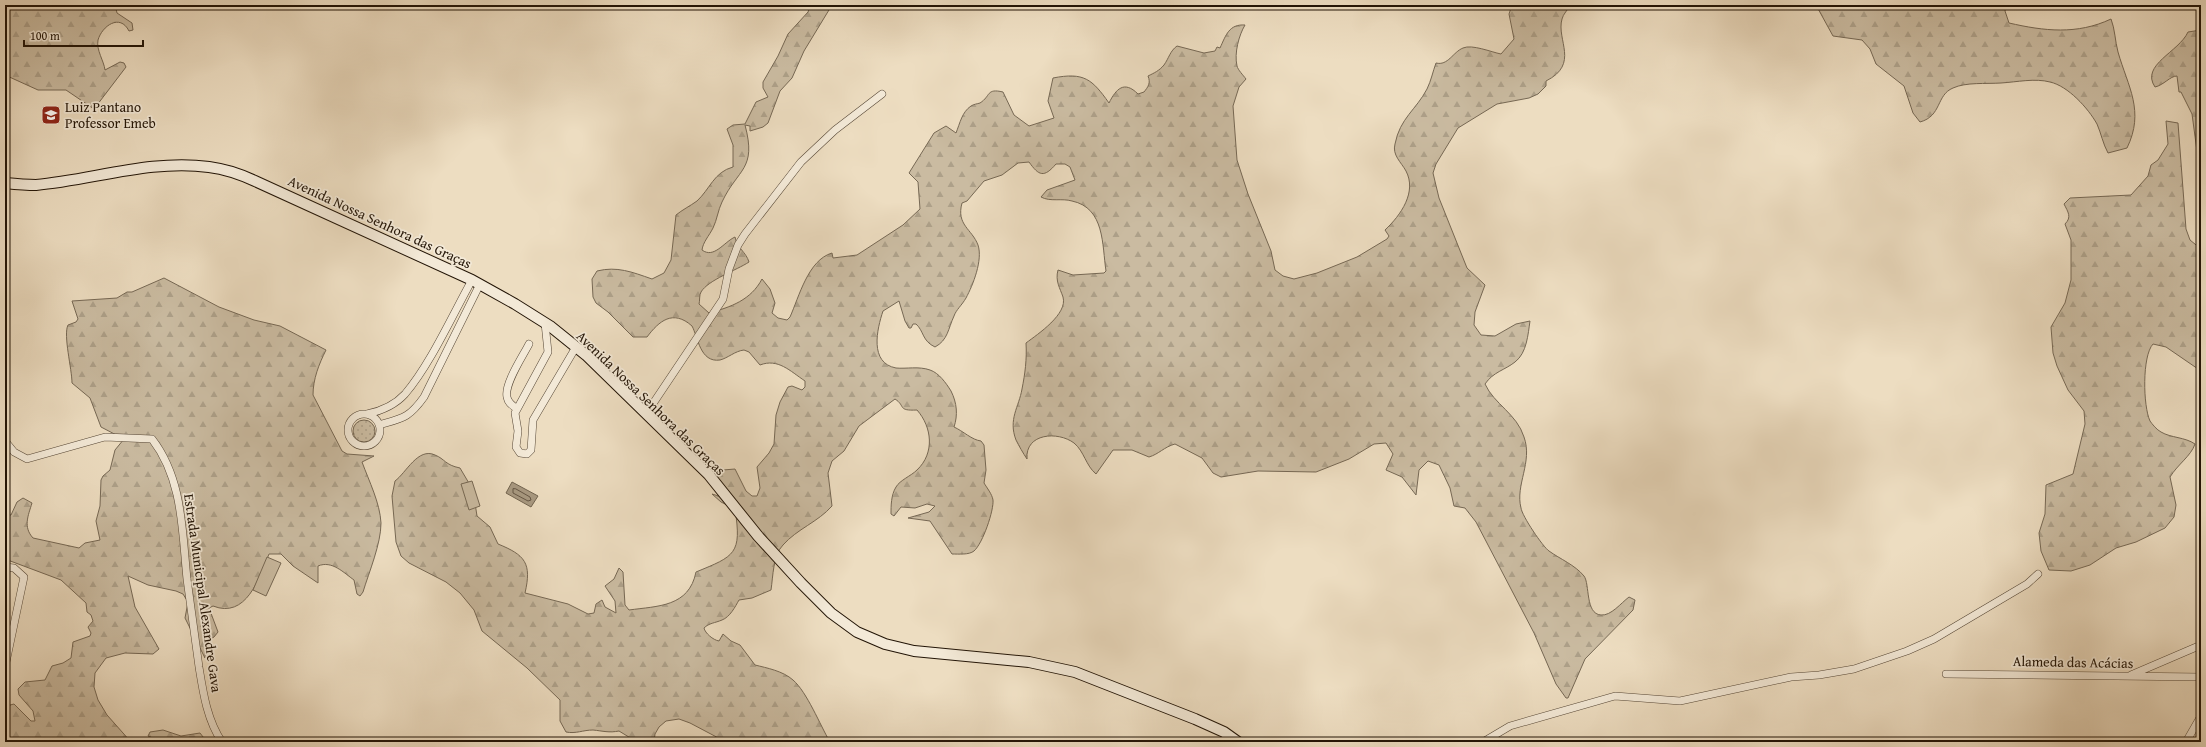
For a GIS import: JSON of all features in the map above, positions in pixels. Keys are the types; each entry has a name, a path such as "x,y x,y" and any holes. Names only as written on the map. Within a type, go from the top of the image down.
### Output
{"main road":[{"name":"Avenida Nossa Senhora das Graças","path":"5,183 34,185 160,166 208,167 227,170 255,180 476,282 545,323 576,347 709,475 758,536 801,583 832,613 857,632 885,644 914,651 1028,662 1075,672 1195,719 1224,732 1238,742"}],"street":[{"path":"646,414 723,299 729,269 738,245 745,234 801,162 835,130 882,94"},
{"path":"367,414 373,416 379,425 379,436 372,444 362,446 352,442 348,433 349,423 356,416 382,411 404,395 476,282"},
{"path":"379,425 406,416 415,409 424,397 476,282"},
{"path":"545,323 548,352 516,409 515,416 518,430 516,447 520,453 527,454 532,447 531,428 535,415 576,347"},
{"path":"516,409 509,402 506,395 508,385 529,344"},
{"name":"Estrada Municipal Alexandre Gava","path":"5,441 14,452 26,459 105,437 152,439 162,452 170,470 180,504 187,578 204,699 222,742"},
{"path":"5,567 14,568 24,577 5,667"},
{"path":"1483,742 1510,726 1615,696 1680,701 1791,677 1819,675 1854,669 1907,651 1934,639 2027,584 2038,574"},
{"path":"2129,676 2201,645"},
{"name":"Alameda das Acácias","path":"1946,674 2201,678"},
{"path":"2186,742 2201,716"}],"green space":[{"path":"5,5 115,5 117,13 132,23 133,30 129,31 121,23 116,22 107,26 100,35 98,40 98,48 105,70 120,62 124,63 126,67 94,109 66,90 38,90 5,75"},
{"path":"811,5 832,5 804,51 792,78 780,91 768,123 763,127 750,131 750,126 745,125 749,151 747,160 744,168 728,191 719,208 714,225 702,250 706,252 715,251 735,237 749,262 716,279 701,292 699,304 709,313 740,302 752,292 762,279 770,289 775,303 772,313 778,318 787,320 790,317 805,280 817,263 824,257 832,253 833,258 857,255 903,225 920,209 918,182 909,173 934,133 946,126 956,133 965,111 972,105 980,103 989,93 994,91 1003,92 1014,115 1029,126 1054,118 1048,101 1053,78 1072,76 1086,79 1097,88 1109,103 1121,88 1129,88 1138,94 1144,92 1149,83 1148,76 1162,67 1177,46 1204,53 1215,51 1217,47 1220,48 1229,31 1235,26 1240,25 1245,25 1238,44 1236,61 1238,69 1246,79 1239,87 1233,106 1237,160 1248,194 1271,251 1275,270 1283,276 1294,279 1317,273 1357,257 1387,239 1389,236 1385,230 1402,210 1406,203 1410,187 1406,171 1394,148 1397,135 1404,121 1427,89 1436,63 1447,61 1459,50 1467,47 1501,54 1514,39 1509,14 1512,5 1570,5 1563,17 1561,27 1564,52 1562,67 1556,74 1546,81 1546,86 1538,94 1529,98 1497,104 1458,128 1436,164 1433,173 1439,198 1467,268 1485,285 1475,312 1474,325 1481,335 1495,336 1516,324 1530,321 1528,337 1522,354 1515,362 1492,377 1485,384 1494,397 1511,415 1521,429 1524,437 1526,455 1520,491 1522,512 1542,544 1549,551 1567,562 1584,576 1592,610 1601,615 1605,615 1616,609 1629,597 1635,600 1633,610 1585,659 1568,698 1566,698 1556,684 1534,633 1476,522 1465,508 1454,506 1450,488 1439,465 1428,461 1419,470 1416,495 1402,477 1386,470 1393,454 1386,443 1374,444 1349,459 1316,472 1258,471 1221,477 1213,473 1202,458 1175,444 1149,457 1132,450 1113,450 1096,474 1077,446 1067,439 1060,437 1052,436 1037,439 1031,444 1028,450 1027,459 1016,440 1013,426 1024,378 1026,343 1051,323 1061,310 1063,297 1057,281 1058,270 1073,275 1104,273 1106,271 1100,229 1091,211 1083,205 1072,201 1041,197 1047,190 1075,180 1070,167 1065,164 1056,164 1048,172 1042,174 1029,162 1018,163 1002,175 984,181 967,201 962,203 961,217 978,245 979,258 969,293 955,314 943,341 935,347 925,339 921,330 916,324 913,324 911,328 909,328 905,321 899,301 883,311 877,336 878,353 887,365 896,368 926,369 933,371 942,379 951,391 955,400 956,414 954,427 974,439 981,441 984,445 986,470 984,483 992,496 993,505 987,526 977,547 974,551 969,553 952,554 930,521 908,518 929,512 935,506 927,504 915,508 901,507 894,516 891,514 894,490 900,482 915,472 923,463 929,448 928,432 922,417 917,410 904,409 895,399 859,426 844,451 832,461 828,473 832,506 820,517 795,534 780,549 774,566 771,590 752,598 739,600 732,612 727,617 704,628 714,639 719,641 723,634 731,641 740,645 755,665 780,672 793,680 808,700 830,742 726,742 690,723 679,719 666,721 659,727 655,734 654,742 637,742 619,731 609,732 593,730 573,733 566,732 560,721 560,700 527,668 482,631 474,610 460,593 446,582 409,563 401,556 396,542 392,496 395,481 413,462 429,453 435,455 448,464 460,468 473,490 477,516 490,527 498,544 515,552 524,561 528,574 525,593 568,604 588,614 594,613 596,604 602,600 605,607 616,613 615,601 605,586 614,579 619,568 623,572 625,605 629,610 651,607 671,603 679,598 687,592 692,584 696,572 720,562 733,551 737,536 735,509 721,502 712,494 722,497 716,477 723,470 735,469 746,491 752,496 757,496 760,488 757,467 769,453 774,444 776,415 780,402 788,387 792,386 802,390 805,387 805,381 778,364 766,363 760,365 749,352 744,350 720,360 708,358 701,348 692,326 679,318 667,319 656,326 647,337 633,337 608,312 596,303 593,297 592,279 597,271 611,269 624,270 652,279 664,273 671,260 676,215 697,201 721,173 733,167 733,145 727,129 733,125 745,124 756,102 768,97 763,88 763,82 778,56 788,34 808,12"},
{"path":"1816,5 2006,5 2005,11 2009,23 2035,28 2060,30 2086,28 2111,19 2118,52 2130,88 2135,111 2135,122 2127,148 2108,153 2097,124 2077,98 2057,84 2044,81 2032,80 1958,86 1948,91 1932,115 1920,122 1913,113 1904,86 1876,64 1870,49 1862,40 1833,36"},
{"path":"2201,30 2201,181 2192,114 2181,92 2179,92 2177,76 2172,77 2155,87 2152,79 2156,65 2177,46 2188,32"},
{"path":"2166,121 2178,123 2186,229 2190,240 2201,249 2201,371 2166,347 2153,344 2149,350 2145,370 2145,393 2148,414 2153,425 2165,434 2187,440 2195,444 2191,452 2170,477 2176,505 2174,517 2165,528 2136,542 2116,548 2090,565 2071,571 2049,570 2041,551 2039,533 2045,514 2046,485 2073,474 2085,424 2084,411 2068,390 2053,353 2051,327 2065,303 2071,280 2071,240 2065,224 2069,217 2064,204 2070,198 2131,195 2148,176 2151,165 2158,160 2168,144"},
{"path":"164,278 219,307 254,320 280,326 326,350 317,372 313,395 342,451 347,454 374,456 362,462 379,508 381,523 377,549 363,592 360,596 357,594 354,580 338,568 328,565 318,566 318,583 293,566 281,554 269,554 256,585 243,602 234,607 224,609 213,606 209,608 218,632 214,637 206,642 205,658 185,618 188,602 183,594 148,585 128,576 135,607 159,649 153,654 125,653 106,658 95,673 94,687 98,700 107,715 131,742 5,742 5,715 10,705 14,704 31,721 35,721 33,711 19,695 18,689 25,682 45,680 52,666 63,663 71,658 73,642 90,636 91,633 88,627 93,621 91,615 87,612 86,603 61,580 5,559 5,515 11,515 17,502 23,498 32,503 27,526 33,538 79,548 85,543 100,540 96,521 100,506 101,480 110,470 115,450 124,439 101,427 90,398 72,383 67,344 67,330 68,325 76,322 78,319 72,301 117,298 127,292 132,292"},
{"path":"364,420 372,423 375,431 372,439 364,442 356,439 353,431 356,423"},
{"path":"472,481 480,506 469,510 461,484"},
{"path":"267,557 281,563 266,596 253,590"},
{"path":"163,730 181,736 200,733 207,742 156,742 155,739 148,736 150,732"}],"water":[{"path":"512,482 538,496 531,507 506,493"}],"place":[{"name":"Luiz Pantano Professor Emeb","path":"51,115"}]}
